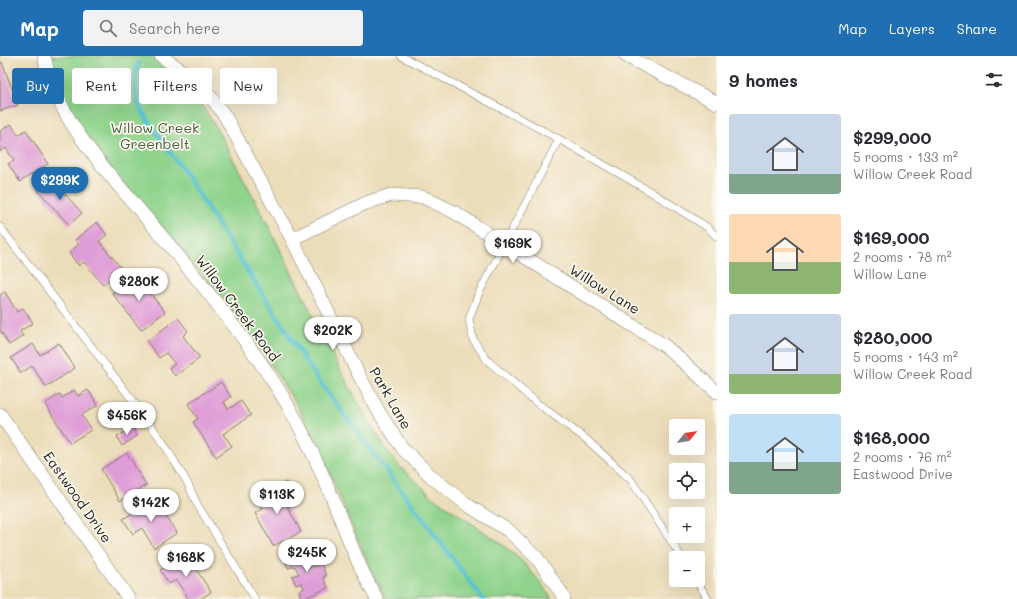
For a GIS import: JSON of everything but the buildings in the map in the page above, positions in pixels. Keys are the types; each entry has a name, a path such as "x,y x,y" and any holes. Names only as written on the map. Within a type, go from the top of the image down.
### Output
{"street":[{"name":"Willow Creek Road","path":"44,56 58,98 75,130 96,158 213,298 241,334 278,390 309,444 356,559 376,599"},
{"name":"Park Lane","path":"161,56 189,76 210,96 225,116 292,239 361,379 380,414 403,449 434,479 464,502 509,531 537,558 564,599"},
{"path":"626,56 717,103"},
{"name":"Willow Lane","path":"292,239 366,203 391,195 423,197 454,212 665,346 717,392"},
{"name":"Eastwood Drive","path":"0,414 129,599"}],"lane":[{"path":"401,56 559,139 652,192 707,227 717,237"},
{"path":"559,139 478,295 469,319 473,340 487,360 537,402 586,438 631,480 677,551"},
{"path":"0,227 131,398 164,444 187,482 197,504 255,599"},
{"path":"700,587 708,599"}],"green space":[{"name":"Willow Creek Greenbelt","path":"50,56 172,56 167,68 139,68 139,104 200,104 204,108 217,129 265,219 335,360 361,408 383,444 399,466 434,498 502,544 523,562 552,599 386,599 361,547 316,442 288,391 247,331 218,293 116,175 90,142 64,100 64,68 53,68"}],"waterway":[{"path":"139,63 136,71 135,86 138,104 152,127 181,167 316,377 483,599"}]}
